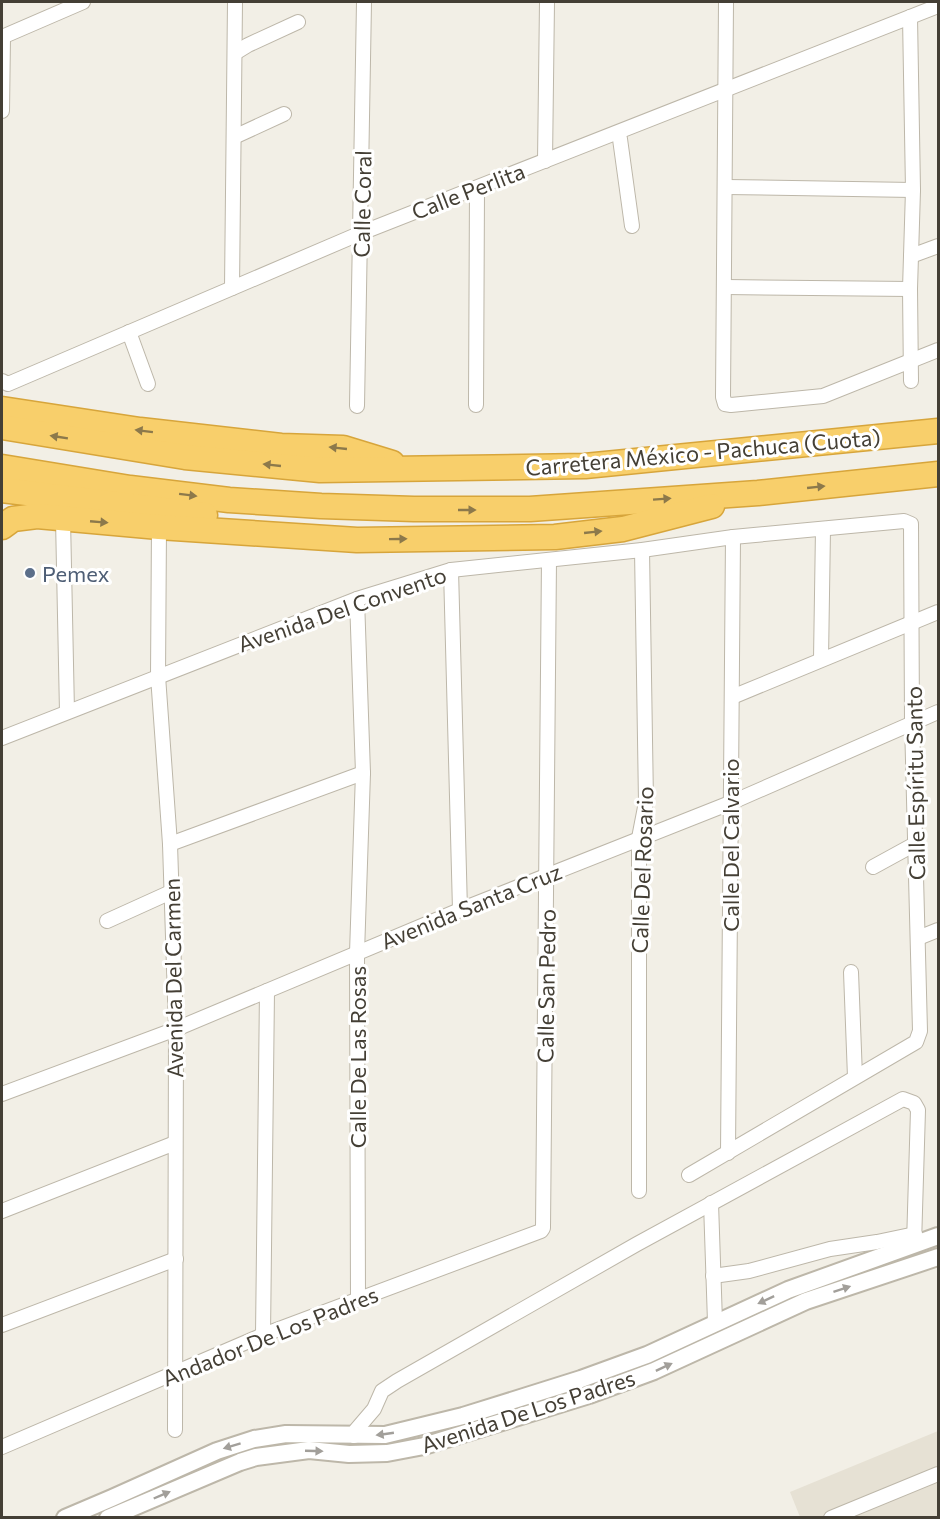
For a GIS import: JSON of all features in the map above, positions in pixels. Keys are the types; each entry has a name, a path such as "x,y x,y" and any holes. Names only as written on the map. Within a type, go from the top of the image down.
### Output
{"highway":[{"path":"2,410 140,430 269,445 343,448 415,470"},
{"name":"Carretera México - Pachuca (Cuota)","path":"2,427 196,458 320,470 585,466 939,431"},
{"name":"Carretera México - Pachuca (Cuota)","path":"2,467 130,488 229,500 321,506 466,510 530,509 758,493 939,474"},
{"path":"2,490 311,528 357,540"},
{"path":"2,527 13,519 37,516 159,527 357,540 555,537 623,529 758,493"}],"street":[{"path":"2,111 2,37 83,2"},
{"path":"232,288 235,2"},
{"name":"Calle Coral","path":"357,406 364,2"},
{"path":"545,161 547,2"},
{"path":"726,2 726,287 723,397 725,404 823,396 939,350"},
{"name":"Calle Perlita","path":"2,381 9,384 361,233 910,17 925,6 939,6"},
{"path":"910,17 913,190 910,289 911,381"},
{"path":"235,53 298,22"},
{"path":"234,136 284,114"},
{"path":"618,133 632,226"},
{"path":"726,187 913,190"},
{"path":"476,405 477,189"},
{"path":"911,256 939,246"},
{"path":"726,287 910,289"},
{"path":"129,332 148,384"},
{"path":"63,519 67,712"},
{"name":"Avenida Del Convento","path":"2,738 357,599 451,570 642,550 733,537 904,521 911,524"},
{"name":"Calle Espíritu Santo","path":"855,1077 916,1042 920,1031 912,722 911,524"},
{"name":"Avenida Del Carmen","path":"159,527 158,676 170,844 176,1029 175,1430"},
{"path":"821,659 824,529"},
{"name":"Calle Del Calvario","path":"728,1153 733,537"},
{"name":"Calle Del Rosario","path":"639,1191 639,838 646,802 642,550"},
{"name":"Calle San Pedro","path":"541,1231 543,1228 549,560"},
{"path":"451,570 460,910"},
{"name":"Calle De Las Rosas","path":"357,599 363,773 357,953 357,1300"},
{"path":"732,697 939,612"},
{"name":"Avenida Santa Cruz","path":"2,1094 176,1029 267,992 460,910 730,803 939,712"},
{"path":"170,844 363,773"},
{"path":"873,867 915,844"},
{"path":"107,921 171,892"},
{"path":"918,938 939,930"},
{"path":"689,1174 855,1077 851,972"},
{"path":"263,1335 267,992"},
{"path":"354,1436 356,1430 374,1409 382,1391 397,1381 711,1203 903,1099 914,1103 918,1110 914,1239 830,1249 749,1271 713,1276"},
{"path":"2,1211 175,1143"},
{"path":"711,1203 715,1323"},
{"name":"Andador De Los Padres","path":"2,1446 263,1335 541,1231"},
{"name":"Avenida De Los Padres","path":"65,1518 217,1451 254,1439 285,1434 385,1435 463,1416 560,1385 647,1355 788,1290 914,1239 939,1236"},
{"name":"Avenida De Los Padres","path":"108,1518 256,1457 309,1450 348,1454 387,1453 424,1446 512,1419 654,1371 806,1301 939,1257"},
{"path":"2,1325 176,1259"},
{"path":"831,1518 939,1474"}],"shaded area":[{"path":"938,1431 938,1517 800,1517 790,1492"}],"place":[{"name":"Pemex","path":"30,573"}]}
